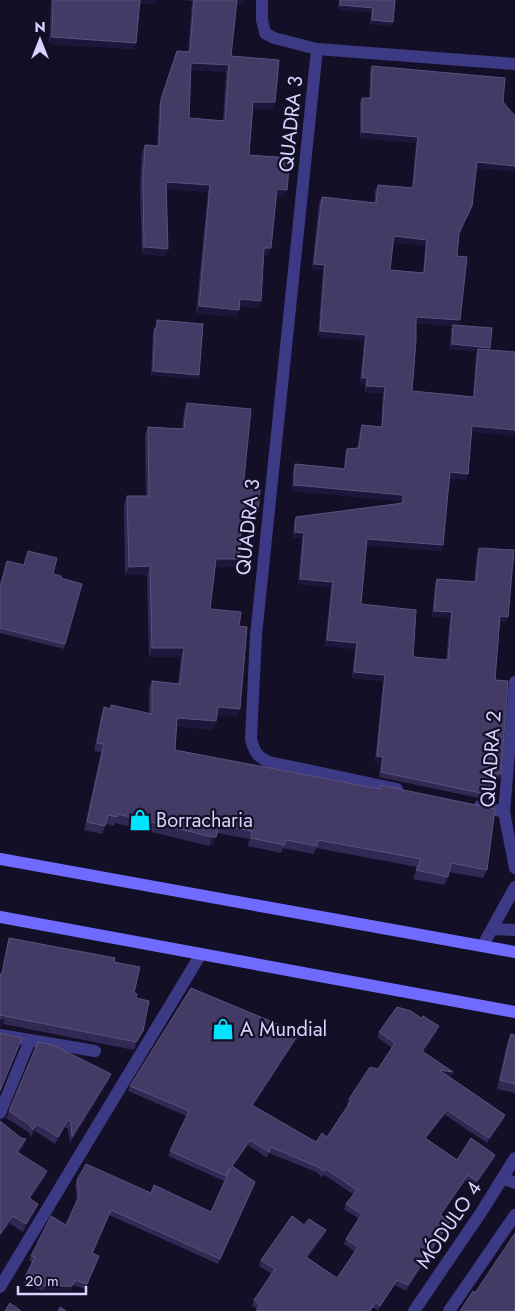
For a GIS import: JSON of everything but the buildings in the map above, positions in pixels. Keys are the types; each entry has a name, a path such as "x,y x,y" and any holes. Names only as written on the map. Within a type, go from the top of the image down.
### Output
{"main road":[{"path":"0,859 515,952"},
{"path":"0,917 515,1012"}],"street":[{"path":"262,0 262,20 265,33 274,38 318,49 515,64"},
{"name":"QUADRA 3","path":"318,49 256,635 251,739 254,751 260,758 269,762 410,792"},
{"name":"QUADRA 2","path":"515,682 504,812 515,868"},
{"path":"466,804 504,812"},
{"path":"484,945 515,887"},
{"path":"492,929 515,930"},
{"path":"0,1287 201,954"},
{"path":"0,1035 95,1051"},
{"path":"0,1113 30,1040"},
{"name":"MÓDULO 4","path":"414,1311 515,1158"},
{"path":"503,1178 515,1184"},
{"path":"449,1311 515,1215"}],"place":[{"name":"Borracharia","path":"140,820"},
{"name":"A Mundial","path":"223,1029"}]}
